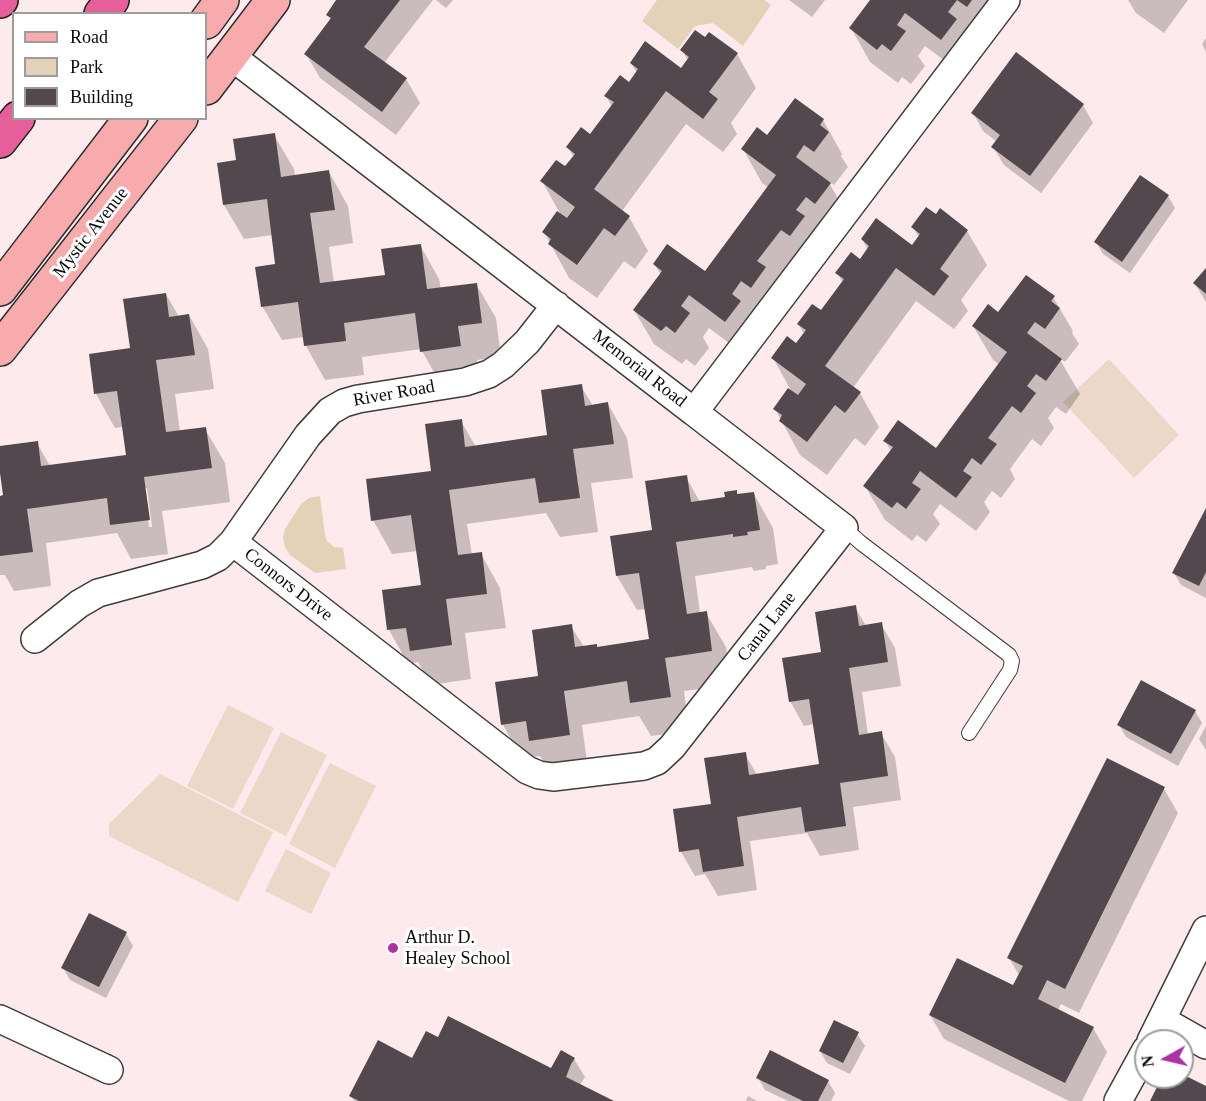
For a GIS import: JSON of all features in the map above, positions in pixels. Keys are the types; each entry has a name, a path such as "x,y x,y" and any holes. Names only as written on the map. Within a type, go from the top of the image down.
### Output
{"highway":[{"path":"103,12 112,0"},
{"path":"0,141 16,120"}],"main road":[{"path":"207,21 222,0"},
{"path":"207,87 273,0"},
{"name":"Mystic Avenue","path":"0,289 129,120"},
{"name":"Mystic Avenue","path":"0,349 180,120"}],"street":[{"name":"Memorial Road","path":"231,56 694,412 1006,0"},
{"name":"River Road","path":"233,542 308,435 330,411 344,403 358,399 465,382 489,374 503,365 521,348 556,305"},
{"path":"694,412 844,528"},
{"name":"Canal Lane","path":"521,766 539,775 560,777 644,766 663,757 844,528"},
{"name":"Connors Drive","path":"35,639 98,593 202,565 218,557 233,542 521,766"},
{"path":"1156,1029 1206,930"},
{"path":"0,1019 109,1071"},
{"path":"1118,1101 1134,1072"}],"lane":[{"path":"844,528 1009,655 1010,670 969,733"}],"green space":[{"path":"657,0 764,0 771,5 743,46 713,23 695,26 678,49 642,21"},
{"path":"320,496 327,541 334,547 343,548 346,569 315,573 290,555 285,547 283,538 285,529 301,504 309,498"}],"shaded area":[{"path":"1109,359 1179,435 1134,478 1063,402"},
{"path":"228,705 274,728 233,809 187,786"},
{"path":"281,732 327,755 286,836 240,813"},
{"path":"330,763 376,786 335,868 289,844"},
{"path":"160,774 273,832 238,902 109,836 109,824"},
{"path":"286,849 331,873 311,914 265,891"}],"building":[{"path":"336,0 400,0 364,47 407,78 382,112 304,54 331,18 326,15"},
{"path":"870,0 957,0 948,12 957,19 941,40 905,13 897,25 906,31 891,51 882,44 877,50 849,28"},
{"path":"957,0 972,0 967,7"},
{"path":"695,30 705,37 709,32 738,53 709,92 718,99 703,119 666,91 594,189 630,216 615,236 604,228 577,265 548,244 551,239 542,232 557,211 567,218 575,207 540,181 556,160 565,166 575,154 566,147 581,127 590,134 614,102 604,96 620,75 629,82 638,69 630,63 645,41 681,68 689,57 680,50"},
{"path":"1016,52 1084,104 1030,176 991,147 1000,135 971,113"},
{"path":"795,98 824,119 820,125 829,132 814,152 804,145 796,157 831,183 815,204 806,197 796,210 805,216 790,236 781,230 757,261 766,267 751,288 741,281 732,294 741,301 725,322 689,295 681,306 690,313 675,333 666,326 661,331 633,310 662,271 653,264 667,244 705,271 776,175 741,149 757,127 767,135"},
{"path":"275,133 281,177 329,170 335,210 310,213 320,283 385,275 381,249 421,244 427,289 477,283 482,323 458,326 461,346 420,352 415,313 344,323 346,341 304,346 298,302 261,307 255,267 275,264 267,199 223,205 217,163 236,160 233,139"},
{"path":"1140,175 1169,195 1122,262 1094,242"},
{"path":"926,207 936,214 940,208 968,230 940,269 949,276 934,296 896,268 825,366 861,392 845,413 835,405 807,442 779,421 782,415 773,409 788,388 798,395 806,384 771,358 787,336 796,343 806,330 797,324 812,304 821,310 844,279 835,273 851,252 860,259 869,246 861,239 876,218 912,245 920,234 911,227"},
{"path":"1206,268 1206,294 1193,283"},
{"path":"1026,275 1055,296 1051,301 1060,308 1045,329 1035,322 1027,333 1062,359 1046,381 1036,374 1027,386 1036,393 1021,413 1012,406 988,438 997,444 981,465 972,458 963,471 972,477 956,498 920,471 912,483 921,489 906,509 897,502 892,508 863,486 893,447 883,441 898,420 936,448 1007,352 972,326 988,304 998,312"},
{"path":"166,293 169,317 189,314 195,355 156,360 166,432 206,427 212,468 144,477 150,520 110,525 107,498 27,509 33,552 0,556 0,496 3,495 0,446 38,441 41,466 126,455 117,391 94,394 89,354 130,348 123,299"},
{"path":"582,384 585,406 608,402 614,444 573,449 580,498 539,503 535,478 449,490 458,555 482,552 487,594 446,599 452,645 410,651 406,628 387,630 382,590 421,585 411,515 371,521 366,479 431,471 425,424 462,419 465,447 547,435 541,390"},
{"path":"687,475 691,502 725,497 724,492 737,490 737,494 754,492 760,530 747,532 748,535 733,537 733,534 676,542 687,614 707,611 712,651 665,658 671,697 630,703 627,681 564,691 570,735 529,741 526,721 501,725 495,682 538,676 532,630 572,624 575,647 597,644 597,647 649,639 639,573 616,576 610,536 652,530 645,481"},
{"path":"1206,508 1206,572 1199,586 1172,573"},
{"path":"856,605 859,626 882,622 888,662 849,668 859,735 882,731 888,776 840,783 846,826 805,832 801,807 737,817 744,866 703,872 699,849 679,852 673,809 711,804 704,758 746,752 749,775 819,764 809,699 789,702 782,658 821,652 815,612"},
{"path":"1141,680 1196,710 1171,754 1117,725"},
{"path":"1107,758 1165,787 1065,989 1047,980 1038,999 1094,1027 1065,1083 929,1015 957,958 1013,985 1023,966 1007,958"},
{"path":"89,913 127,932 99,987 61,968"},
{"path":"448,1016 551,1068 561,1050 575,1058 566,1077 614,1101 359,1101 349,1096 378,1040 412,1058 426,1031 438,1037"},
{"path":"834,1020 859,1032 843,1063 819,1051"},
{"path":"770,1050 829,1080 818,1101 803,1101 756,1078"},
{"path":"1194,1080 1206,1086 1206,1101 1150,1101 1156,1089 1194,1089"}],"place":[{"name":"Arthur D. Healey School","path":"393,948"}]}
